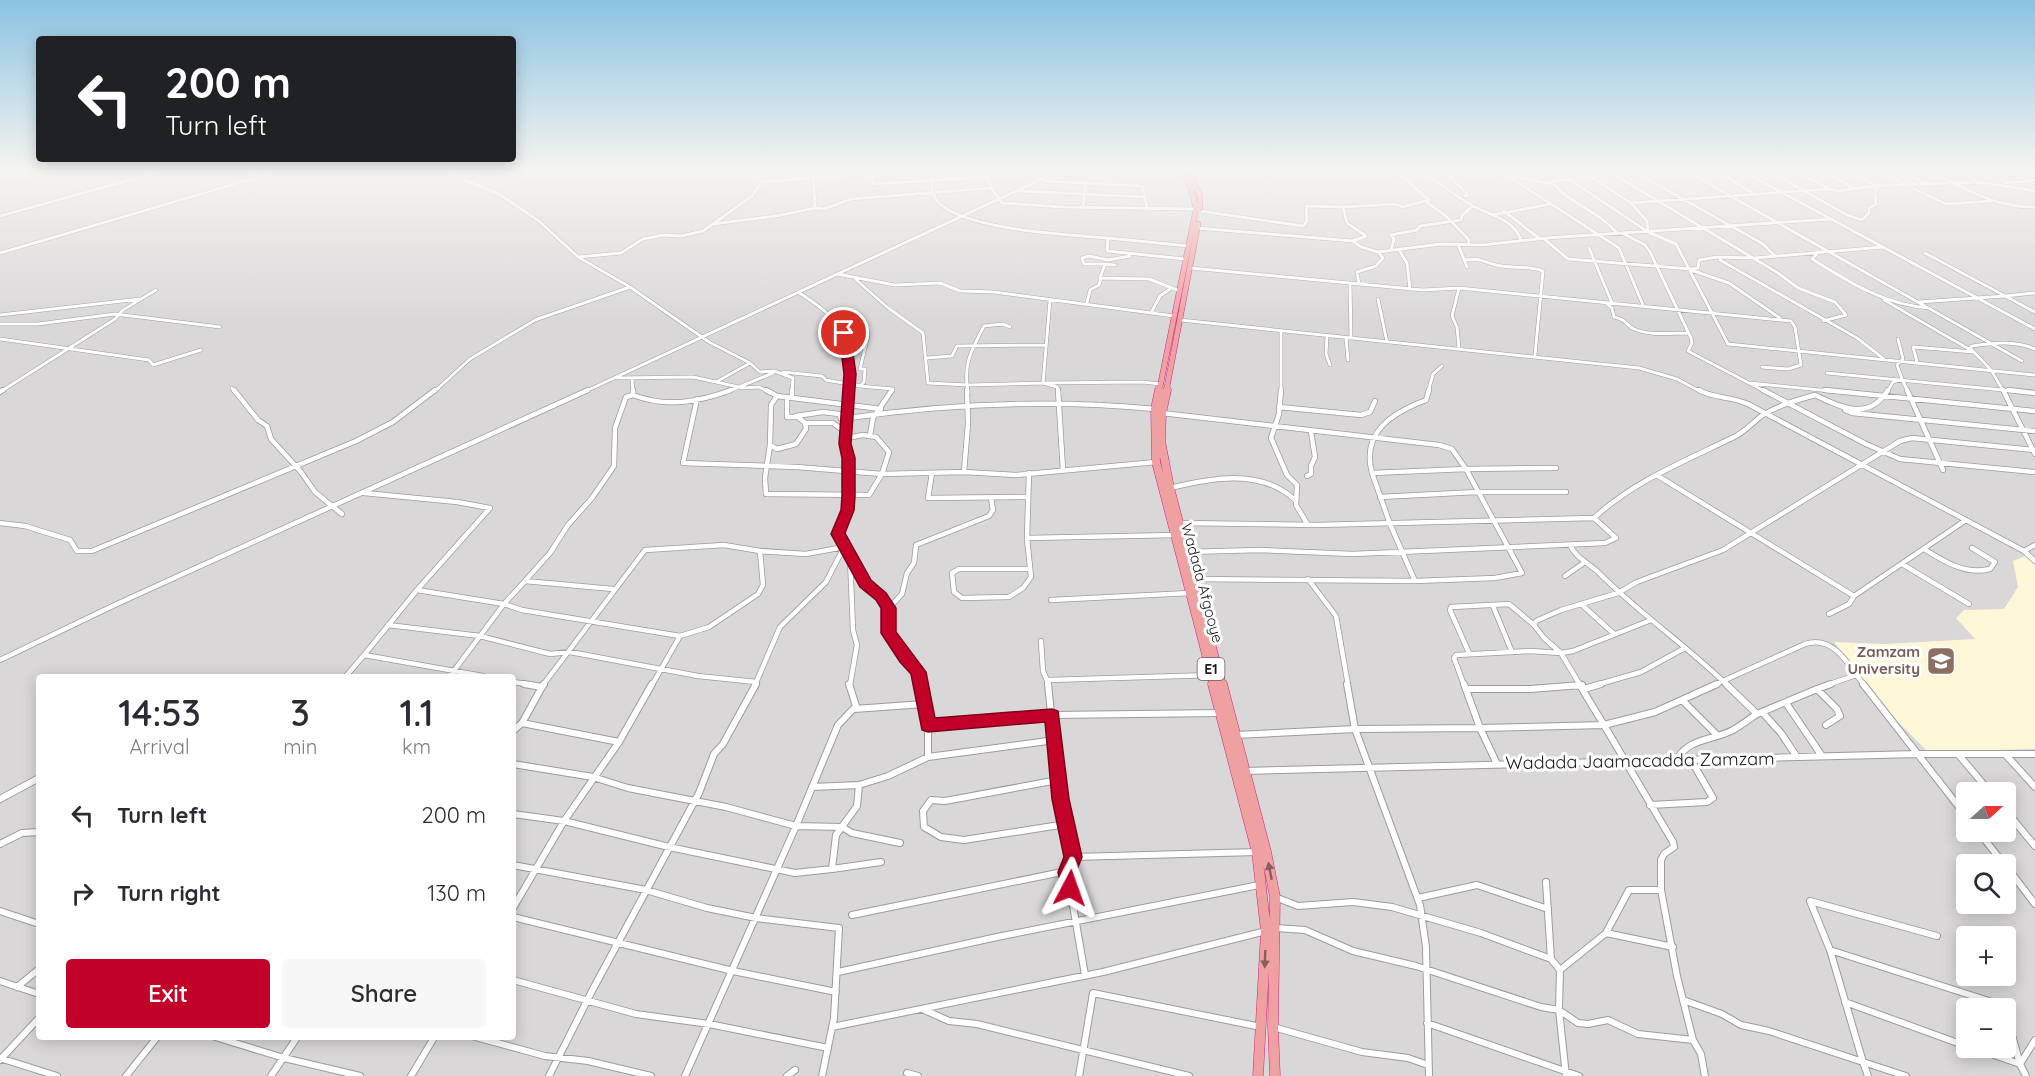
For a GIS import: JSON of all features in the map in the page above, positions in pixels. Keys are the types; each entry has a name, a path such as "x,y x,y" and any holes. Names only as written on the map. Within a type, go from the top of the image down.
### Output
{"highway":[{"name":"Wadada Afgooye","path":"1195,221 1185,259 1177,318 1158,411 1170,488 1266,852 1275,897 1273,1027 1275,1076"},
{"name":"Wadada Afgooye","path":"1197,221 1191,268 1160,384 1156,462 1257,852 1266,932 1258,1076"}],"street":[{"path":"0,253 107,221"},
{"path":"539,221 578,257 630,288 702,337 750,363 760,372 822,376 826,380 893,389 873,418 870,435"},
{"path":"578,257 621,253 643,239 664,235 681,236 703,231 717,221"},
{"path":"713,224 735,221"},
{"path":"0,660 130,598 615,378 949,221"},
{"path":"986,221 1025,229 1188,246"},
{"path":"1272,221 1303,226 1307,221"},
{"path":"1197,228 1353,241 1366,236 1347,221"},
{"path":"1388,251 1392,250 1394,239 1391,235 1417,230 1420,226 1451,221"},
{"path":"1452,221 1469,240 1468,245"},
{"path":"1506,221 1519,234 1521,240"},
{"path":"1518,221 1568,259 1657,267 1698,268 1699,260 1709,256 1751,258 1882,247"},
{"path":"1576,221 1618,248 1643,305"},
{"path":"1606,221 1620,233 1647,246 1689,333 1692,343 1688,351 1691,353 1900,459 2035,472"},
{"path":"1632,221 1648,232 1676,244 1728,344 2035,375"},
{"path":"1647,221 1648,232"},
{"path":"1692,221 1798,288 1835,303 1846,315 1823,321"},
{"path":"1720,221 1763,244 1775,255"},
{"path":"1776,221 2022,361"},
{"path":"1353,241 1361,247 1378,252 1431,244 1468,245 1595,234 1809,221"},
{"path":"1836,221 2035,329"},
{"path":"1108,238 1107,252 1185,259"},
{"path":"1458,244 1467,267"},
{"path":"1589,248 1612,303"},
{"path":"1399,250 1403,252 1407,264 1410,289"},
{"path":"1359,284 1357,272 1378,265 1383,258 1378,252"},
{"path":"1818,253 1812,259 1974,352"},
{"path":"1924,253 2035,312"},
{"path":"1116,265 1084,264 1082,258 1086,256 1108,260 1133,255"},
{"path":"1709,256 1725,262 1823,321 1857,338 1869,350 1886,360"},
{"path":"1464,260 1481,258 1496,265 1540,268 1543,271 1536,325 1535,355"},
{"path":"1087,303 1090,290 1099,285 1105,264"},
{"path":"1191,268 1410,289 1459,288 1710,311 1791,321 1795,327 1801,365 1796,368 1762,367"},
{"path":"1688,269 1729,283 1780,318"},
{"path":"837,273 895,285 940,283 960,291 994,292 1087,303 1281,332 1535,355 1654,370 1688,384 1711,398 1732,397 2024,551 2035,561"},
{"path":"853,276 887,307 923,333 928,383 968,385 1143,382 1160,384"},
{"path":"1100,278 1139,279 1163,283 1170,289 1180,291"},
{"path":"1348,360 1350,284"},
{"path":"0,523 25,526 59,536 70,540 77,550 92,551 296,466 393,422 427,399 470,358 535,320 630,288"},
{"path":"1459,288 1452,316 1457,327 1459,348"},
{"path":"1151,313 1160,296 1170,289"},
{"path":"0,392 156,290"},
{"path":"549,1076 693,802 714,754 723,744 751,696 780,627 826,582 844,547 844,540 838,534 848,510 849,496 846,433 850,384 849,356 844,333 834,318 798,292"},
{"path":"1919,302 2035,293"},
{"path":"0,315 68,309 141,298"},
{"path":"1378,299 1387,342"},
{"path":"1043,383 1050,300"},
{"path":"1884,300 1907,306 1930,308"},
{"path":"1605,303 1612,308 1614,317 1624,319 1629,327 1647,332 1689,333"},
{"path":"0,324 38,324 119,314 220,327"},
{"path":"964,472 968,385 964,380 973,346 984,326 1003,324 1010,327"},
{"path":"1281,332 1279,407 1276,428 1271,438 1287,475 1298,485 1295,500"},
{"path":"860,386 864,381 865,369 860,369 868,335"},
{"path":"1327,336 1326,354 1330,365"},
{"path":"0,339 149,360 153,365 201,350"},
{"path":"1898,339 1903,359 1897,365 1943,470"},
{"path":"2034,451 1985,361 1970,348 1990,343 2023,343 2035,349"},
{"path":"927,358 952,356 957,346 1045,345"},
{"path":"1917,362 1913,346 1974,352"},
{"path":"716,382 750,363"},
{"path":"1415,580 1390,524 1372,473 1369,456 1373,438 1389,417 1426,400 1433,374 1442,366"},
{"path":"615,378 693,377 743,388 774,372 793,378 792,397"},
{"path":"1827,373 2035,393"},
{"path":"632,378 633,395"},
{"path":"1840,406 1865,410 1881,402 1893,382 1902,379"},
{"path":"1043,383 1057,387 1060,403 1063,470"},
{"path":"1748,383 2035,411"},
{"path":"364,655 452,674 504,604 549,553 568,525 592,498 614,466 615,428 621,405 626,397 633,395 649,401 697,399 743,388 759,387 777,396 848,403 881,409"},
{"path":"232,388 258,420 267,426 271,439 296,466 315,492 342,514"},
{"path":"1179,523 1308,525 1594,518 1616,498 1737,436 1765,414 1786,403 1812,395 1852,413 1919,418 2035,432"},
{"path":"777,396 771,405 768,466 763,486 766,494 869,495 882,474 889,452 876,437 870,435 852,437 833,423 805,423"},
{"path":"788,417 787,399 792,397"},
{"path":"697,399 683,463 882,474 1029,473 1156,462"},
{"path":"1279,407 1361,415 1370,412 1375,401"},
{"path":"788,417 830,412 839,414 841,418 873,418 890,413 968,407 1060,403 1103,404 1276,428 1439,445 1452,448 1466,469 1522,573 1496,578 1415,580 1194,579"},
{"path":"770,445 777,449 796,444 806,429 805,423 798,417 788,417"},
{"path":"1307,477 1311,474 1315,457 1311,432"},
{"path":"1534,625 1536,621 1561,610 1618,593 1636,582 1723,550 1900,441 1912,438 2034,451"},
{"path":"1372,473 1556,468"},
{"path":"932,473 928,498 1028,497"},
{"path":"1029,473 1027,538 1031,577 1023,588 1010,597 962,598 954,592 952,573 959,569 1030,569"},
{"path":"1658,476 1854,596"},
{"path":"1170,488 1211,480 1250,480 1282,487 1295,500 1308,525"},
{"path":"1380,497 1477,492 1566,492"},
{"path":"348,674 417,590 490,508 391,494 362,493"},
{"path":"889,608 902,594 907,573 914,562 916,545 989,516 993,510 991,498"},
{"path":"1187,552 1260,550 1353,554 1402,550 1605,543 1616,538 1594,518"},
{"path":"1829,614 1849,604 1854,596 1966,520"},
{"path":"1027,538 1176,535"},
{"path":"619,742 517,724 613,589 645,550 724,545 760,551 806,554 844,547"},
{"path":"1570,545 1574,553 1618,593 1781,733 1797,757"},
{"path":"2024,551 2035,545"},
{"path":"844,547 866,584 881,597 889,608 888,633 918,672 928,725 928,757"},
{"path":"1924,549 1952,566 1965,569 1990,569 1995,562 1972,548"},
{"path":"417,590 680,636 709,627 758,594 763,585 760,551"},
{"path":"685,1076 778,868 838,725 854,709 856,703 849,679 857,645 853,630 850,558"},
{"path":"1565,576 1572,568 1585,562"},
{"path":"1902,564 1969,604"},
{"path":"1308,579 1336,616 1355,729 1418,898 1426,947 1429,1076"},
{"path":"525,581 613,589"},
{"path":"1051,600 1085,600 1190,592"},
{"path":"1581,604 1613,633"},
{"path":"1493,606 1512,652"},
{"path":"1468,653 1450,610 1451,607 1513,606 1561,653 1666,830 1674,847 1664,854 1661,860 1660,890 1683,1000 1693,1040 1701,1054 1705,1076"},
{"path":"1497,764 1480,728 1468,689 1454,658 1468,653 1573,651 1613,633 1651,620"},
{"path":"388,625 480,636 550,654 570,652 698,676 756,682"},
{"path":"516,903 564,821 619,742 680,636"},
{"path":"1235,735 1355,729 1604,725 1628,721 1682,700 1818,639 1833,647 1956,803"},
{"path":"1041,641 1043,671 1048,680 1058,780 1073,857 1067,872 1085,975"},
{"path":"1468,689 1583,687 1641,672 1683,650"},
{"path":"1048,680 1212,675"},
{"path":"1677,760 1682,751 1731,731 1759,713 1856,675"},
{"path":"516,683 542,687"},
{"path":"1818,689 1837,709 1840,716 1826,724"},
{"path":"1682,700 1717,735"},
{"path":"1786,703 1822,756"},
{"path":"854,709 924,704"},
{"path":"928,725 1052,716 1222,713"},
{"path":"812,788 859,785 888,776 928,757 1054,740"},
{"path":"1958,754 1982,782"},
{"path":"2005,754 2035,787"},
{"name":"Wadada Jaamacadda Zamzam","path":"1245,771 1822,756 2035,754"},
{"path":"1650,805 1707,802 1713,798 1691,760"},
{"path":"516,764 593,777 628,788 726,807 796,826 842,827 852,833 900,843"},
{"path":"0,799 36,780"},
{"path":"1058,780 945,801 931,800 923,811 924,827 941,837 964,840 1066,824"},
{"path":"832,869 836,838 857,806 860,794 859,785"},
{"path":"516,814 564,821 669,847 795,873 881,862"},
{"path":"2016,823 2035,846"},
{"path":"0,844 22,833 36,832"},
{"path":"1987,842 1996,854"},
{"path":"1073,857 1257,852"},
{"path":"516,866 646,890 707,908 756,918 839,928 838,972 832,1027 822,1076"},
{"path":"852,915 1067,872"},
{"path":"2016,879 2035,904"},
{"path":"1546,882 1551,959"},
{"path":"838,972 1262,885"},
{"path":"1418,898 1477,885 1548,909"},
{"path":"1560,970 1606,933 1629,890 1660,890"},
{"path":"1275,897 1298,906 1353,902 1392,907 1481,933 1551,959 1560,970 1558,1010 1565,1073"},
{"path":"1868,1076 1830,950 1810,901 1937,936"},
{"path":"0,911 36,923"},
{"path":"516,918 733,971 836,992"},
{"path":"1276,928 1305,930 1353,951 1427,970 1541,1007 1558,1010 1578,1023 1588,1024 1608,1020 1621,1030 1631,1033 1693,1040"},
{"path":"832,1027 1085,975 1266,932"},
{"path":"1606,933 1673,947"},
{"path":"1830,950 1980,998"},
{"path":"17,987 36,971"},
{"path":"0,981 36,993"},
{"path":"516,981 636,1014 709,1024 828,1048"},
{"path":"1079,1076 1093,993 1261,1027"},
{"path":"1683,1000 1722,1014 1742,1025 1769,1031 1906,1076"},
{"path":"1845,1002 1956,1041"},
{"path":"922,1008 949,1022 977,1024 1189,1076"},
{"path":"36,1021 1,1059 43,1074 57,1076"},
{"path":"1427,1023 1578,1076"},
{"path":"1273,1027 1362,1052 1408,1058 1428,1065"},
{"path":"126,1076 155,1040"},
{"path":"225,1040 284,1058 360,1076"},
{"path":"271,1076 295,1040"},
{"path":"411,1076 433,1040"},
{"path":"487,1040 545,1056 588,1061 651,1076"},
{"path":"2020,1064 2035,1040"},
{"path":"2016,1049 2026,1076"},
{"path":"2003,1058 2020,1064"},
{"path":"787,1076 795,1070"},
{"path":"907,1073 918,1076"}],"shaded area":[{"path":"0,221 2035,221 2035,1076 0,1076"},
{"name":"Zamzam University","path":"2026,556 2035,564 2035,749 1928,752 1872,696 1834,642 1884,644 1975,639 1956,618 1964,610 2004,609 2018,587 2013,561"}],"place":[{"name":"Zamzam University","path":"1941,661"}],"route":[{"path":"844,333 850,374 845,444 848,458 849,496 848,510 838,534 844,540 844,547 866,584 881,597 889,608 888,633 918,672 928,725 1052,716 1060,799 1073,857 1067,872 1070,888"}]}
